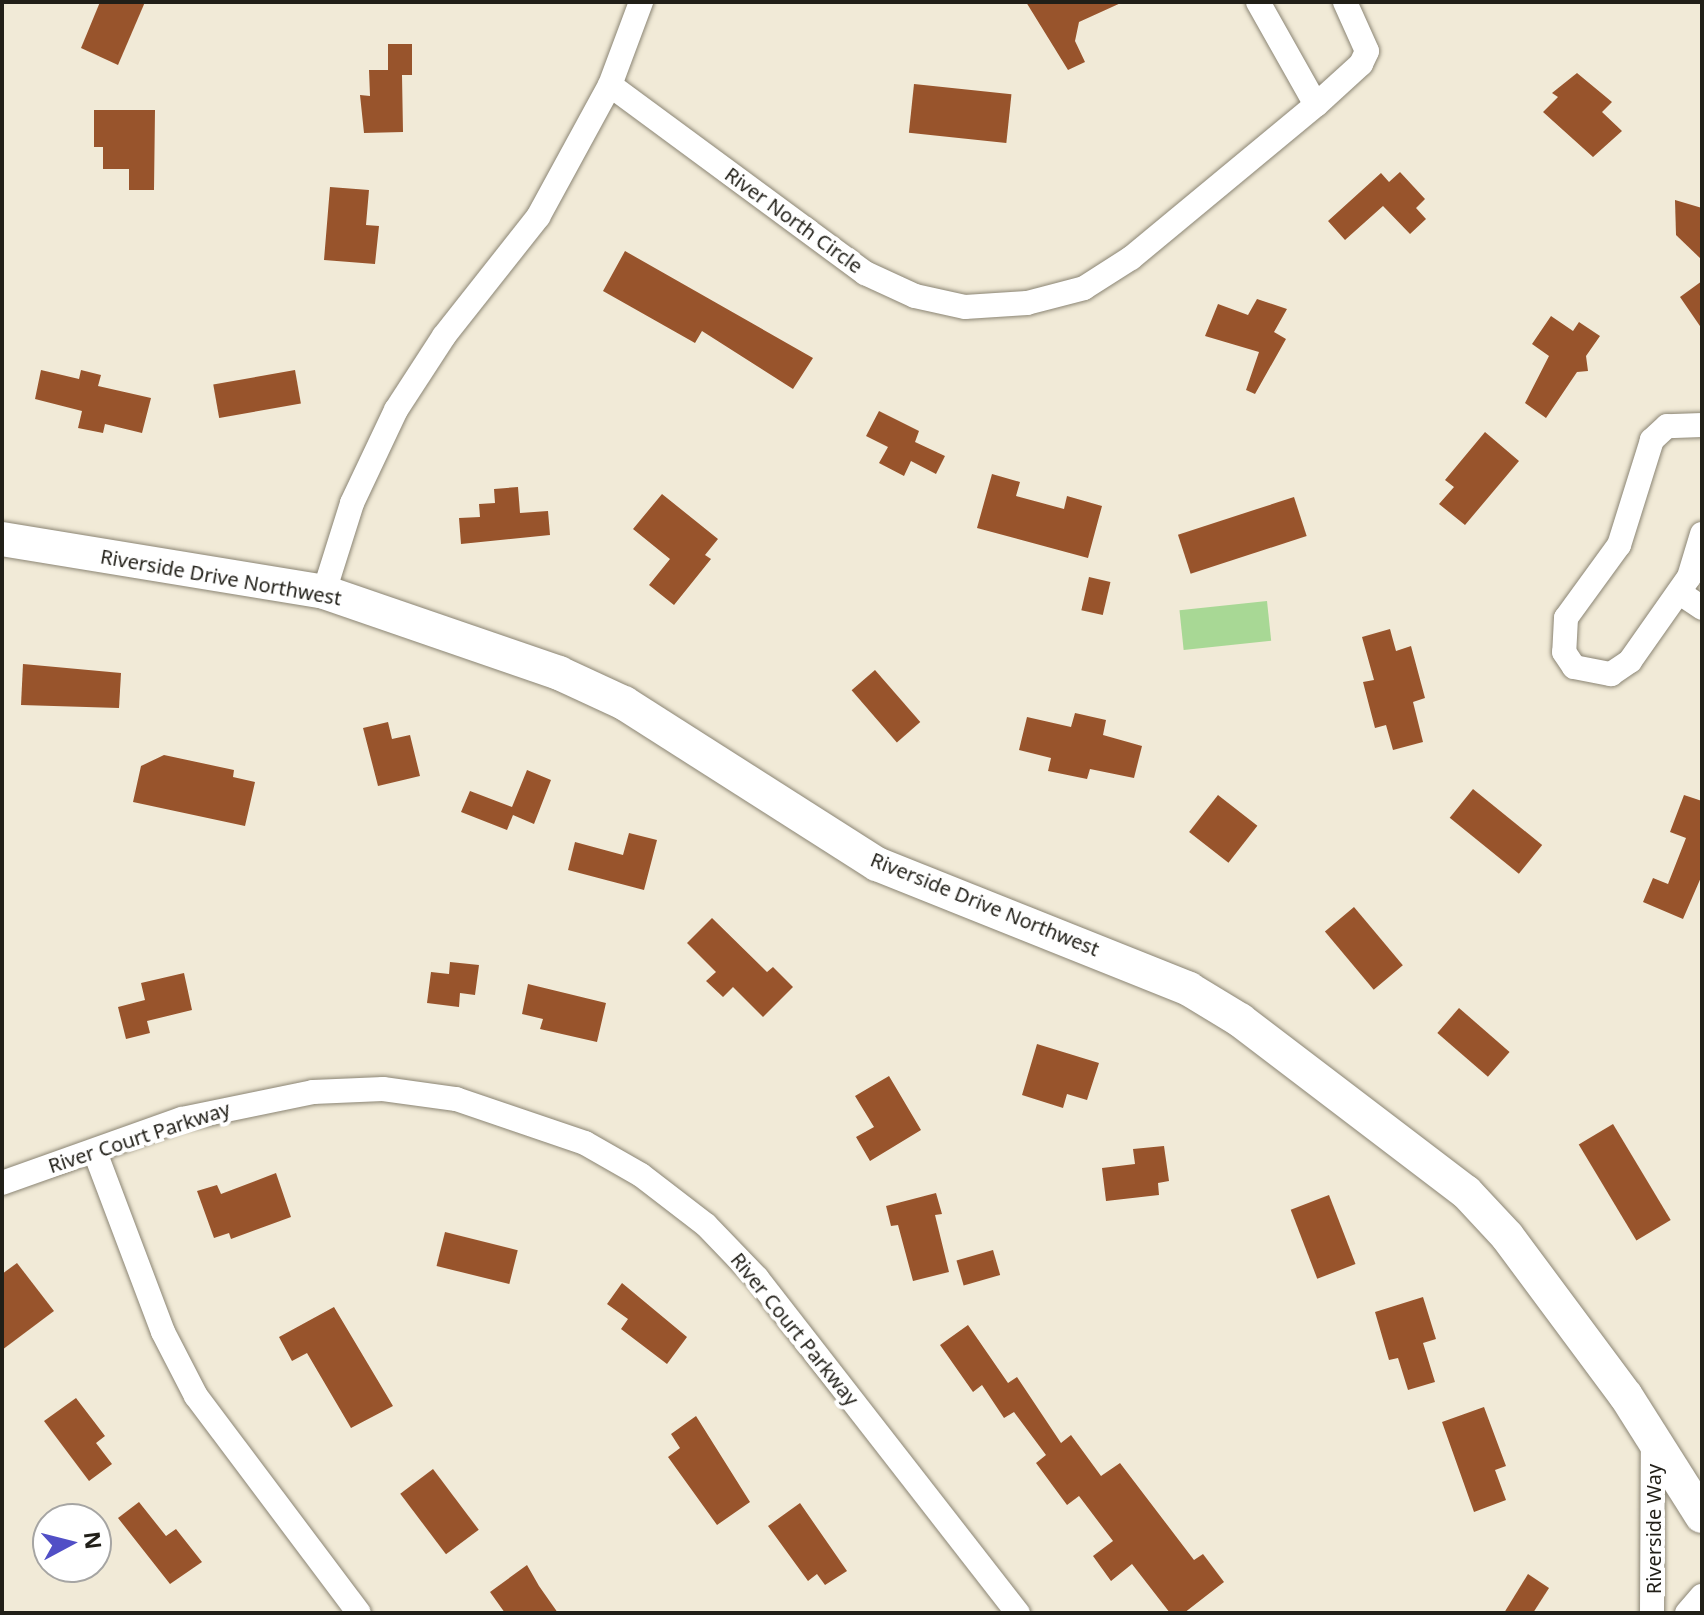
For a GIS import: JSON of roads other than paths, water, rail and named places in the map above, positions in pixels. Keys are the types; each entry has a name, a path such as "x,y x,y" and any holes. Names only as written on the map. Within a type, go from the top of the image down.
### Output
{"street":[{"path":"324,592 352,503 396,410 444,336 538,217 610,85 641,2"},
{"path":"1258,2 1316,105"},
{"name":"River North Circle","path":"610,85 865,273 915,296 965,307 1027,303 1084,288 1131,258 1361,64 1367,51 1345,2"},
{"path":"1702,425 1667,426 1652,440 1619,545 1566,618 1564,652 1591,675 1611,674 1630,661 1680,593 1702,534"},
{"name":"Riverside Drive Northwest","path":"2,539 324,592 478,643 624,703 877,864 1134,963 1240,1020 1466,1192 1576,1328 1702,1516"},
{"path":"1680,593 1702,608"},
{"name":"River Court Parkway","path":"2,1183 243,1103 383,1089 456,1099 585,1143 641,1175 706,1225 757,1278 1018,1613"},
{"path":"95,1152 163,1332 196,1396 359,1613"},
{"name":"Riverside Way","path":"1652,1613 1653,1445"},
{"name":"Riverside Way","path":"1687,1613 1702,1596"}]}
